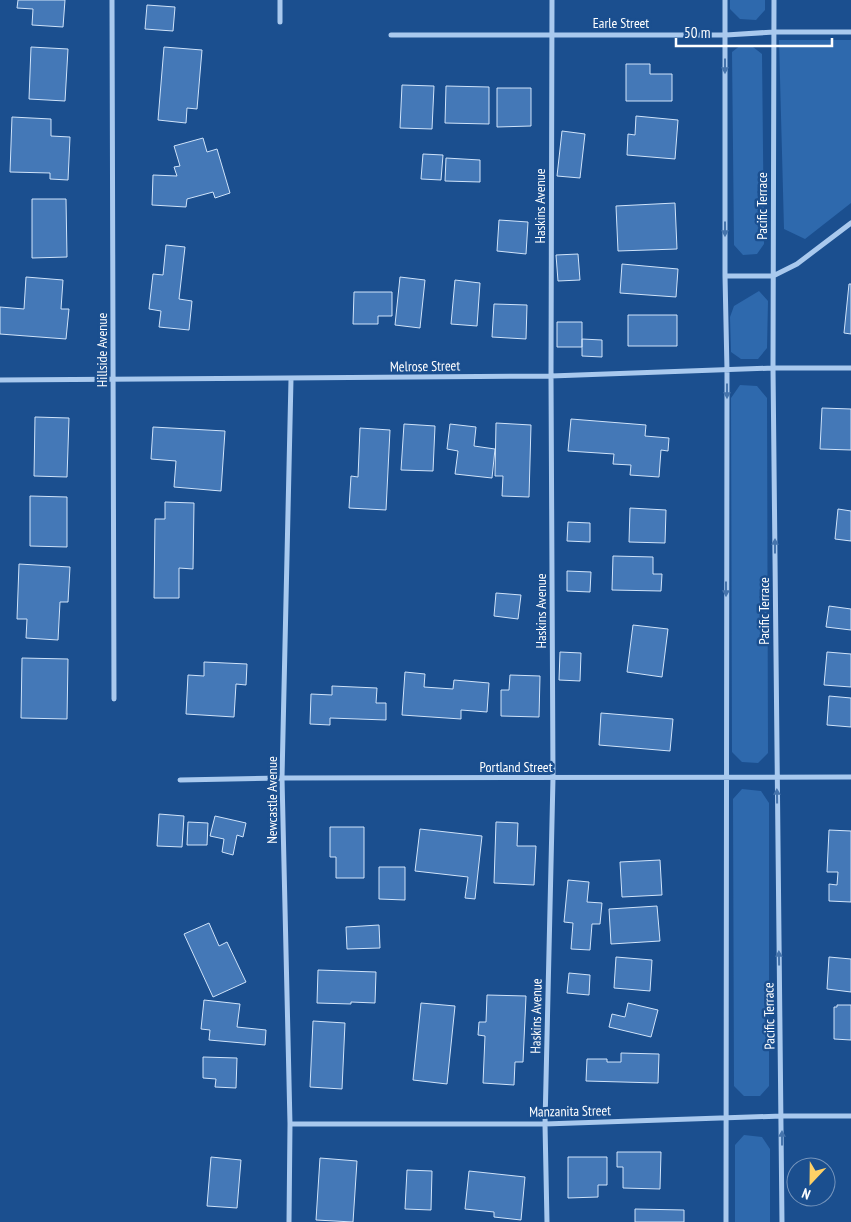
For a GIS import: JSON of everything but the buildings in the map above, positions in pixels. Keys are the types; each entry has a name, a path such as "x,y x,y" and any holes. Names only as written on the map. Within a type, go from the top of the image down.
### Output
{"street":[{"name":"Hillside Avenue","path":"112,0 114,700"},
{"path":"280,0 280,22"},
{"name":"Haskins Avenue","path":"547,1222 545,1124 553,778 552,0"},
{"path":"725,0 727,370 726,1222"},
{"name":"Pacific Terrace","path":"774,0 773,368 782,1222"},
{"name":"Earle Street","path":"391,36 553,34 726,35 774,32 851,32"},
{"path":"725,276 774,276 797,264 851,222"},
{"name":"Melrose Street","path":"0,380 551,376 773,368 851,368"},
{"name":"Newcastle Avenue","path":"289,1222 290,1124 282,778 291,379"},
{"name":"Portland Street","path":"180,780 282,778 851,777"},
{"name":"Manzanita Street","path":"290,1124 545,1124 782,1116 851,1116"}],"shaded area":[{"path":"730,0 765,0 765,10 756,20 740,19 730,9"},
{"path":"779,40 851,40 851,203 805,239 784,229"},
{"path":"741,45 753,47 762,54 764,244 757,254 743,255 734,245 732,52"},
{"path":"759,291 768,301 767,348 758,359 741,359 731,352 730,317 734,306"},
{"path":"740,385 757,386 767,398 768,753 758,763 742,762 732,752 731,398"},
{"path":"742,789 761,791 769,803 769,1086 760,1096 744,1096 734,1086 733,799"},
{"path":"744,1135 762,1137 770,1149 770,1222 735,1222 735,1145"}]}
